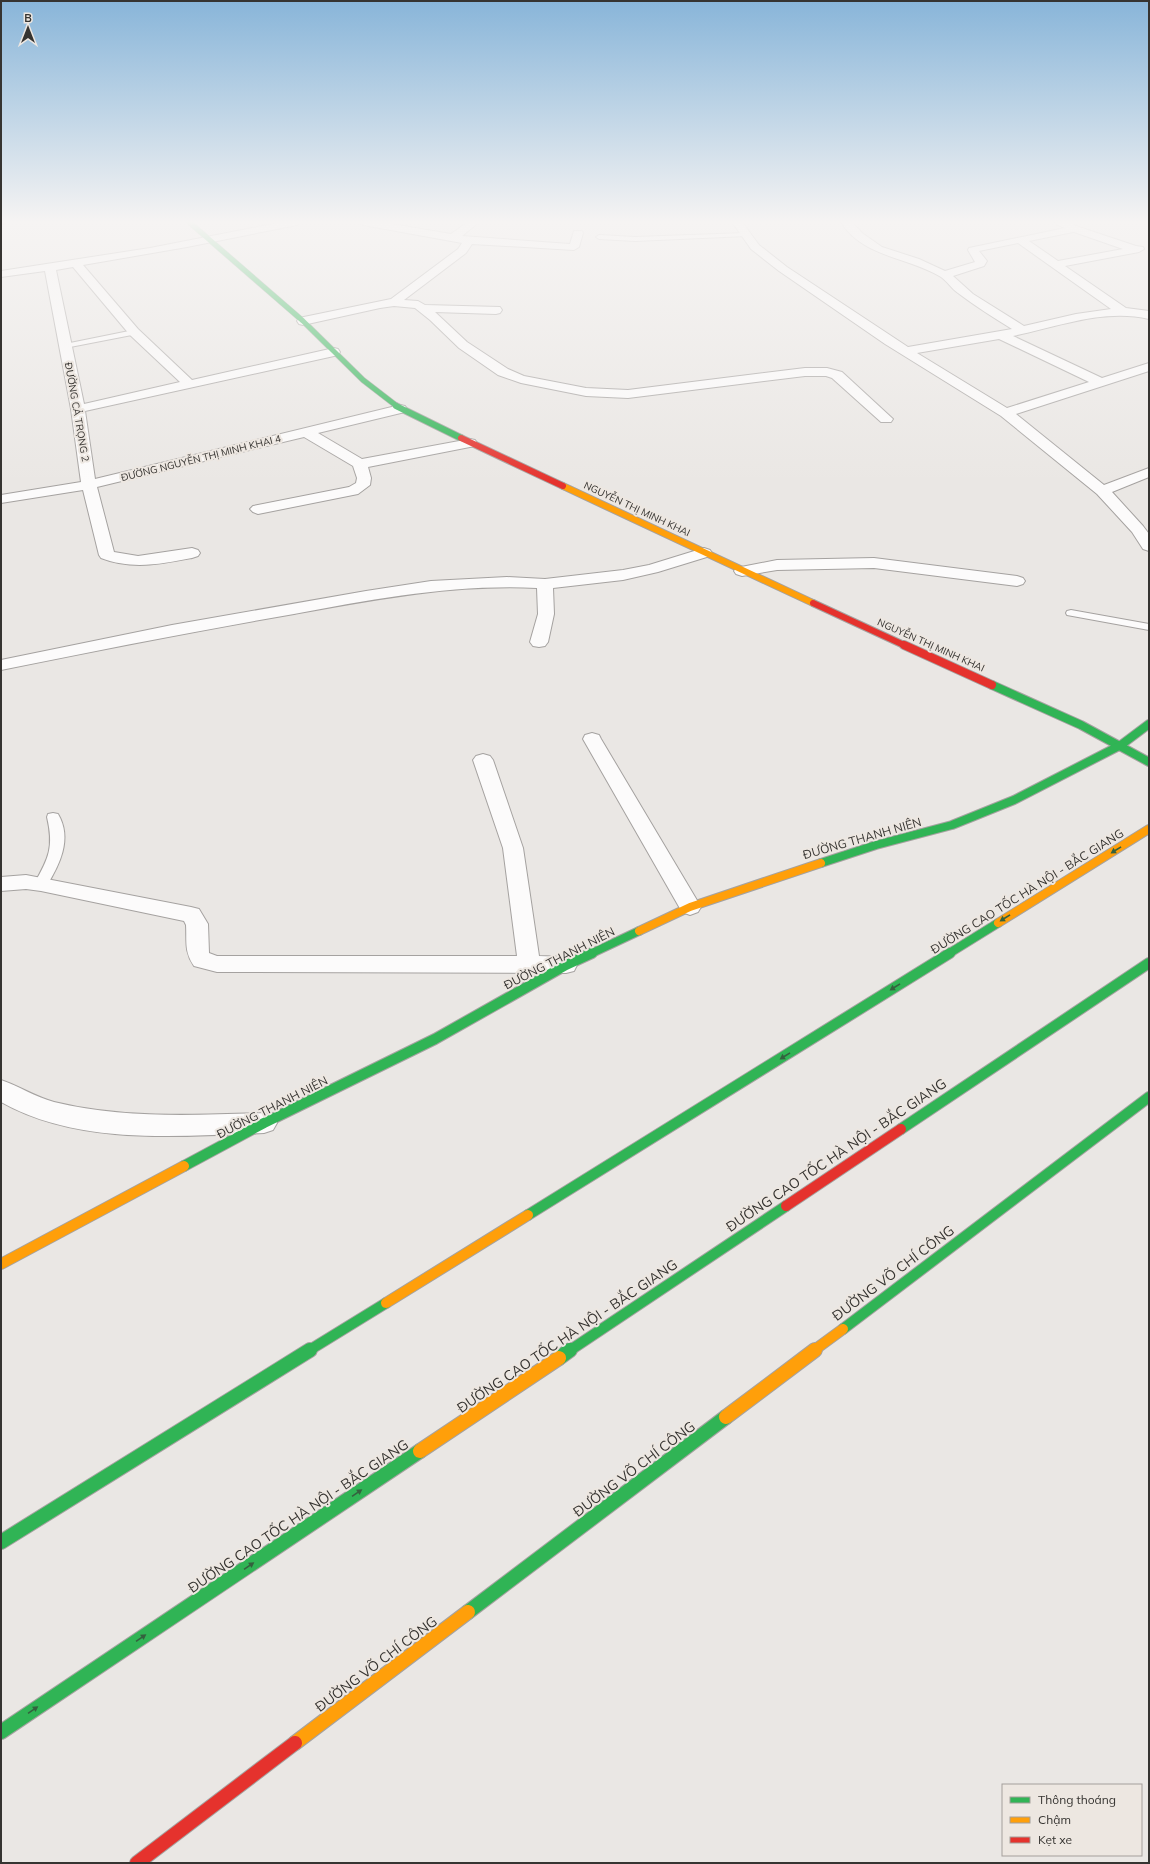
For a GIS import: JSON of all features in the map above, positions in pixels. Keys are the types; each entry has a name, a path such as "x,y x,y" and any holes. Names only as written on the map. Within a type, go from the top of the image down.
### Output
{"main road":[{"name":"NGUYỄN THỊ MINH KHAI","path":"289,309 363,380 400,409 742,571 1081,725 1121,745 1149,762"},
{"name":"ĐƯỜNG THANH NIÊN","path":"1,1264 264,1123 435,1039 566,965 690,907 779,876 876,846 952,825 1014,800 1121,745 1149,724"},
{"name":"ĐƯỜNG CAO TỐC HÀ NỘI - BẮC GIANG","path":"1,1542 1149,829"},
{"name":"ĐƯỜNG CAO TỐC HÀ NỘI - BẮC GIANG","path":"1,1732 1149,963"},
{"name":"ĐƯỜNG VÕ CHÍ CÔNG","path":"137,1863 1149,1097"}],"street":[{"name":"ĐƯỜNG CẢ TRỌNG 2","path":"58,309 78,409 89,485 107,555 115,559 134,561 156,560 192,553"},
{"path":"114,309 134,332 188,383"},
{"path":"303,321 361,309"},
{"path":"424,309 463,345 503,372 521,379 558,388 586,392 628,394 805,372 827,372 837,375 886,419"},
{"path":"459,309 496,310"},
{"path":"842,309 889,341 1006,413 1102,491 1138,530 1149,546"},
{"path":"990,309 1022,330"},
{"path":"907,351 1001,335 1122,311 1149,316"},
{"path":"1001,335 1102,383"},
{"path":"78,409 188,383 334,352"},
{"path":"1006,413 1149,368"},
{"name":"ĐƯỜNG NGUYỄN THỊ MINH KHAI 4","path":"1,499 89,485 400,409"},
{"path":"307,432 331,448 360,464 470,443"},
{"path":"258,509 353,491 363,485 364,478 360,464"},
{"path":"1102,491 1149,472"},
{"path":"1,665 172,630 431,586 506,582 545,584 652,569 704,553"},
{"path":"742,571 778,565 874,563 1018,581"},
{"path":"539,642 546,614 545,584"},
{"path":"592,739 690,907"},
{"path":"483,760 513,848 529,964"},
{"path":"1,884 26,882 41,884 191,916 197,924 198,954 202,960 217,964 566,965"},
{"path":"1,1090 25,1102 61,1113 106,1121 161,1125 264,1123"}],"lane":[{"path":"65,346 134,332"},
{"path":"1071,613 1149,627"},
{"path":"41,884 54,860 58,848 58,837 53,817"}],"traffic: fast":[{"path":"289,309 363,380 400,409 461,438"},
{"path":"992,685 1081,725 1149,762"},
{"path":"821,863 876,845 952,825 1014,800 1121,745 1149,724"},
{"path":"528,1215 998,923"},
{"path":"184,1166 264,1123 435,1039 566,965 639,931"},
{"path":"901,1129 1149,963"},
{"path":"843,1329 1149,1097"},
{"path":"559,1358 786,1206"},
{"path":"1,1542 386,1303"},
{"path":"468,1612 726,1417"},
{"path":"1,1732 420,1451"}],"traffic: slow":[{"path":"563,486 813,603"},
{"path":"998,923 1149,829"},
{"path":"639,931 690,907 821,863"},
{"path":"1,1264 184,1166"},
{"path":"386,1303 528,1215"},
{"path":"726,1417 843,1329"},
{"path":"420,1451 559,1358"},
{"path":"295,1743 468,1612"}],"traffic: jam":[{"path":"461,438 563,486"},
{"path":"813,603 992,685"},
{"path":"786,1206 901,1129"},
{"path":"137,1863 295,1743"}]}
